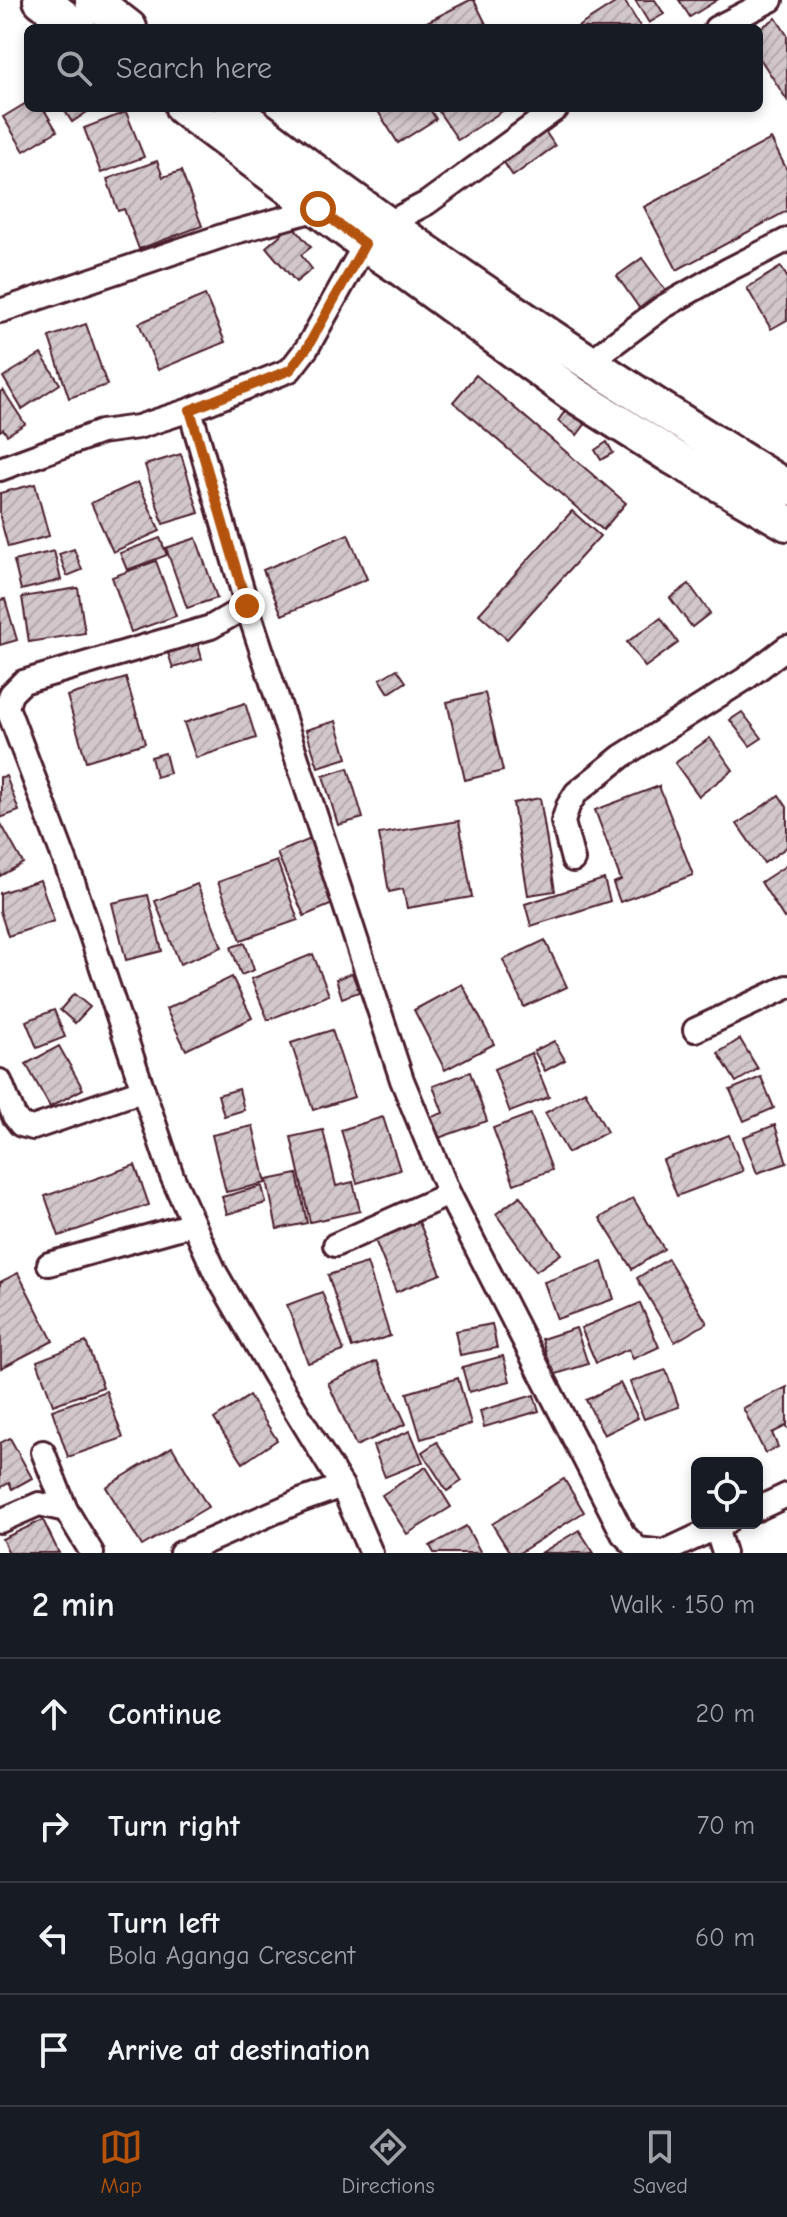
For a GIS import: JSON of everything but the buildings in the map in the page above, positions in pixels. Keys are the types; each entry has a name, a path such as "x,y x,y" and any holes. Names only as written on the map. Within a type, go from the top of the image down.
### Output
{"main road":[{"path":"41,0 73,24"},
{"path":"93,0 124,24"},
{"path":"188,112 318,209 375,235 588,363 786,510"},
{"path":"236,112 375,235 398,266 572,393 673,457 786,510"}],"street":[{"path":"724,24 771,0"},
{"path":"0,469 101,432 138,427 190,410 290,370 307,348 375,235 427,203 552,112"},
{"path":"0,311 228,234 318,209"},
{"path":"588,363 663,307 787,240"},
{"path":"190,410 247,606 402,1080 449,1194 623,1534 638,1549 664,1552 713,1529"},
{"path":"247,606 211,627 23,682 11,694 7,707 72,879 172,1176 215,1272 342,1486 371,1553"},
{"path":"573,860 563,822 576,793 622,756 745,679 787,647"},
{"path":"695,1030 787,987"},
{"path":"0,1081 14,1116 21,1125 33,1128 143,1090"},
{"path":"335,1245 449,1194"},
{"path":"49,1264 193,1224"},
{"path":"43,1452 66,1510 92,1553"},
{"path":"181,1553 342,1486"},
{"path":"763,1506 787,1495"},
{"path":"0,1521 39,1504 66,1510"},
{"path":"721,1529 724,1553"}],"route":[{"path":"247,606 190,410 290,370 307,348 365,244 318,209"}]}
